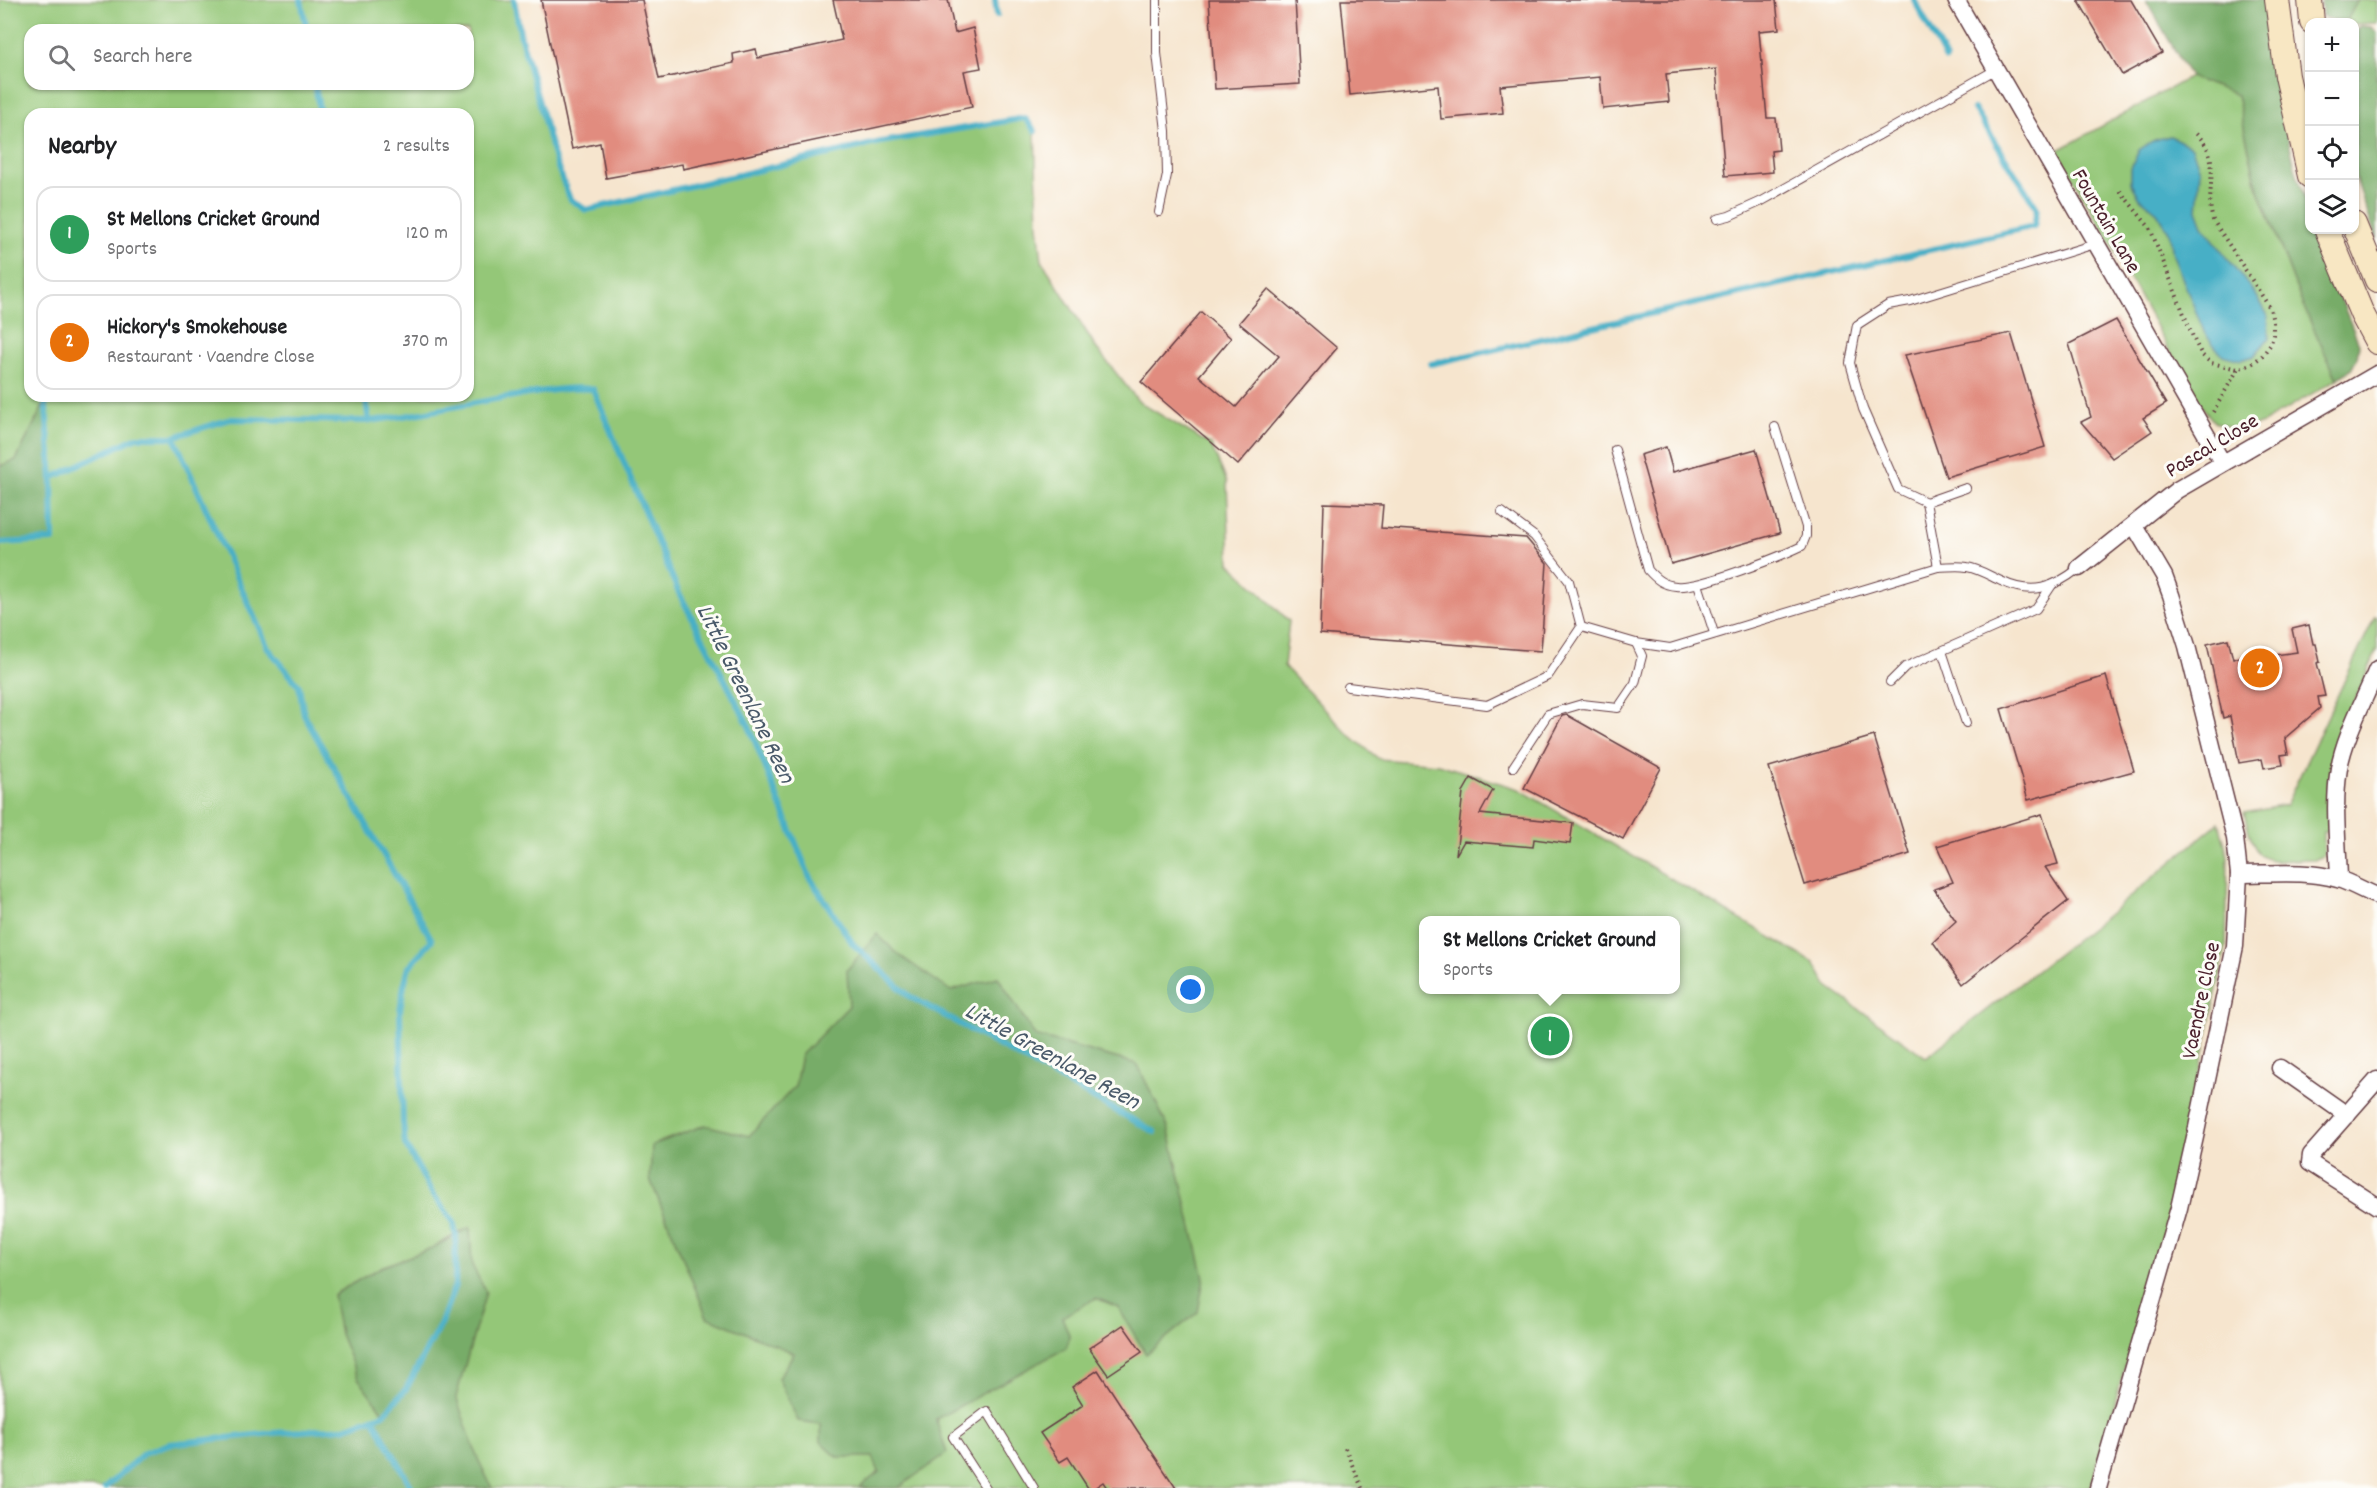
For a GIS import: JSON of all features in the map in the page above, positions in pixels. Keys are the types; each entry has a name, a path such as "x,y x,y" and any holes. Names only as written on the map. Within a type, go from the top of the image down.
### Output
{"street":[{"name":"Fountain Lane","path":"1956,0 2222,462"},
{"path":"2277,0 2290,94 2305,156"},
{"path":"2310,0 2312,18"},
{"path":"2329,234 2362,314 2377,342"},
{"path":"2359,234 2377,280"},
{"name":"Pascal Close","path":"2079,568 2177,490 2377,374"},
{"name":"Vaendre Close","path":"2098,1488 2179,1208 2235,946 2239,874 2235,838 2187,646 2164,576 2134,525"},
{"path":"2339,879 2337,784 2339,767 2343,750 2377,669"},
{"path":"2239,874 2306,874 2339,879 2377,896"},
{"path":"2280,1068 2347,1115"},
{"path":"2377,1080 2311,1155 2310,1163 2377,1206"}],"lane":[{"path":"1157,0 1157,53 1167,153 1167,174 1158,212"},
{"path":"1717,219 1762,201 1995,70"},
{"path":"1966,488 1926,502 1898,489 1863,409 1850,363 1857,325 1888,305 2095,244"},
{"path":"1615,450 1648,570 1659,582 1677,586 1698,584 1802,546 1806,536 1806,526 1775,427"},
{"path":"1926,502 1938,567"},
{"path":"1348,687 1487,705 1548,676 1581,627 1569,581 1534,536 1502,512"},
{"path":"1581,627 1636,644 1670,648 1938,567 1967,567 2008,584 2027,589 2041,589 2062,582 2079,568"},
{"path":"1698,584 1714,633"},
{"path":"1890,682 1905,667 2036,609 2052,585"},
{"path":"1513,767 1548,714 1582,704 1618,708 1635,683 1642,656 1636,644"},
{"path":"1942,651 1966,723"},
{"path":"986,1488 953,1437 987,1411 1034,1488"}],"path":[{"path":"2120,191 2150,228 2186,321 2202,355 2211,363 2238,369 2253,363 2262,356 2271,344 2273,322 2270,308 2213,220 2209,208 2212,164 2207,147 2193,131"},
{"path":"2203,429 2238,369"},
{"path":"1345,1448 1362,1488"}],"green space":[{"path":"0,0 514,0 521,38 555,160 570,198 586,209 881,142 1025,118 1035,131 1038,225 1042,261 1097,349 1139,402 1211,445 1227,482 1230,563 1289,621 1284,666 1347,733 1379,759 1438,764 1519,789 1814,963 1828,987 1926,1057 2108,915 2219,822 2228,856 2226,946 2172,1206 2090,1488 412,1488 372,1418 344,1428 169,1444 144,1453 105,1488 0,1488 0,543 53,539 52,478 44,404 16,460 0,466","holes":["455,1235 340,1334 432,1248"]},
{"path":"2146,0 2264,0 2276,82 2294,163 2305,200 2305,234 2317,234 2359,344 2357,358 2351,370 2337,379 2302,303 2256,182 2237,95 2190,77"},
{"path":"2321,0 2358,0 2348,18 2322,16"},
{"path":"2358,0 2377,0 2377,23 2359,24 2359,18 2348,18"},
{"path":"2359,27 2372,27 2377,33 2377,241 2359,188"},
{"path":"2190,77 2237,94 2256,182 2302,303 2337,379 2248,429 2214,422 2194,396 2057,151"},
{"path":"45,402 52,478 53,540 0,543 0,466 16,460"},
{"path":"2375,616 2377,617 2377,649 2331,762 2328,788 2329,832 2324,832 2324,856 2316,859 2273,860 2265,858 2254,845 2244,813 2286,805"},
{"path":"877,934 899,955 951,991 998,977 1035,1036 1137,1064 1168,1127 1204,1278 1198,1312 1146,1354 1118,1307 1096,1298 1062,1317 1070,1337 1066,1348 936,1419 947,1453 898,1488 859,1488 879,1472 873,1457 837,1457 821,1442 821,1424 798,1421 778,1378 794,1353 707,1317 650,1179 652,1145 705,1125 749,1136 795,1086 801,1055 849,1006 847,970"},
{"path":"470,1227 472,1265 486,1292 456,1397 478,1459 492,1488 105,1488 144,1453 169,1444 344,1428 384,1414 358,1378 340,1334 333,1295 381,1267 432,1248"}],"water":[{"path":"2170,136 2192,147 2200,171 2197,210 2203,226 2258,298 2268,316 2269,338 2254,356 2241,360 2222,355 2205,334 2173,255 2169,232 2156,211 2140,198 2131,183 2131,168 2139,150 2154,140"}],"building":[{"path":"541,0 642,0 659,79 734,63 733,54 756,49 758,58 842,40 833,0 948,0 955,33 973,28 981,68 964,71 972,107 683,169 682,164 606,178 600,143 572,149"},
{"path":"1209,0 1295,0 1300,84 1215,89"},
{"path":"1341,0 1776,0 1779,29 1759,31 1767,118 1776,118 1779,150 1771,151 1773,172 1725,176 1716,69 1666,74 1669,102 1603,109 1600,77 1500,86 1503,113 1441,119 1438,86 1350,95"},
{"path":"2078,0 2131,0 2162,53 2122,75"},
{"path":"1268,289 1337,348 1238,465 1141,382 1201,312 1231,338 1199,376 1236,407 1279,356 1239,323"},
{"path":"2116,320 2166,404 2143,418 2152,431 2112,458 2081,422 2091,417 2069,344"},
{"path":"2011,333 2045,447 1946,477 1905,355"},
{"path":"1666,447 1673,472 1756,449 1780,533 1671,564 1640,455"},
{"path":"1324,503 1383,505 1381,528 1526,538 1547,563 1541,651 1320,634"},
{"path":"2309,625 2313,644 2316,644 2320,662 2317,663 2325,696 2318,697 2320,708 2285,738 2288,754 2281,755 2283,765 2264,768 2262,759 2239,763 2230,716 2223,718 2207,644 2228,639 2233,659 2260,652 2261,657 2297,652 2292,629"},
{"path":"2106,676 2134,771 2028,800 2001,709"},
{"path":"1567,715 1661,768 1623,839 1524,788 1562,716"},
{"path":"1874,736 1910,854 1805,885 1769,767"},
{"path":"1471,778 1493,790 1480,814 1573,823 1570,844 1534,839 1533,847 1464,841 1456,855 1463,792"},
{"path":"2042,814 2058,864 2045,867 2068,901 1963,984 1933,942 1956,921 1934,889 1953,882 1937,846"},
{"path":"1123,1325 1142,1352 1108,1375 1089,1348"},
{"path":"1098,1370 1176,1488 1107,1488 1103,1482 1094,1488 1088,1488 1068,1457 1060,1462 1040,1433 1083,1405 1072,1387"}],"waterway":[{"name":"Little Greenlane Reen","path":"301,0 306,24"},
{"path":"514,0 521,38 555,160 570,199 586,210 881,142 1025,118 1035,131"},
{"path":"995,0 997,15"},
{"path":"1914,0 1946,59"},
{"name":"Little Greenlane Reen","path":"316,90 319,108"},
{"path":"1431,364 2034,226 2037,208 1974,109"},
{"name":"Little Greenlane Reen","path":"366,402 369,421 545,391 593,389 678,591 748,724 810,878 853,944 909,996 1155,1132"},
{"path":"0,543 53,540 52,478 46,402"},
{"path":"52,478 137,437 174,437 230,419 369,421"},
{"path":"105,1488 144,1453 169,1444 344,1428 384,1414 406,1389 441,1323 455,1285 456,1235 453,1221 432,1193 405,1144 403,1123 400,1011 404,985 409,967 432,940 304,715 299,686 268,648 174,437"},
{"path":"373,1418 412,1488"}],"place":[{"name":"Hickory's Smokehouse","path":"2260,668"},
{"name":"St Mellons Cricket Ground","path":"1550,1036"}]}
